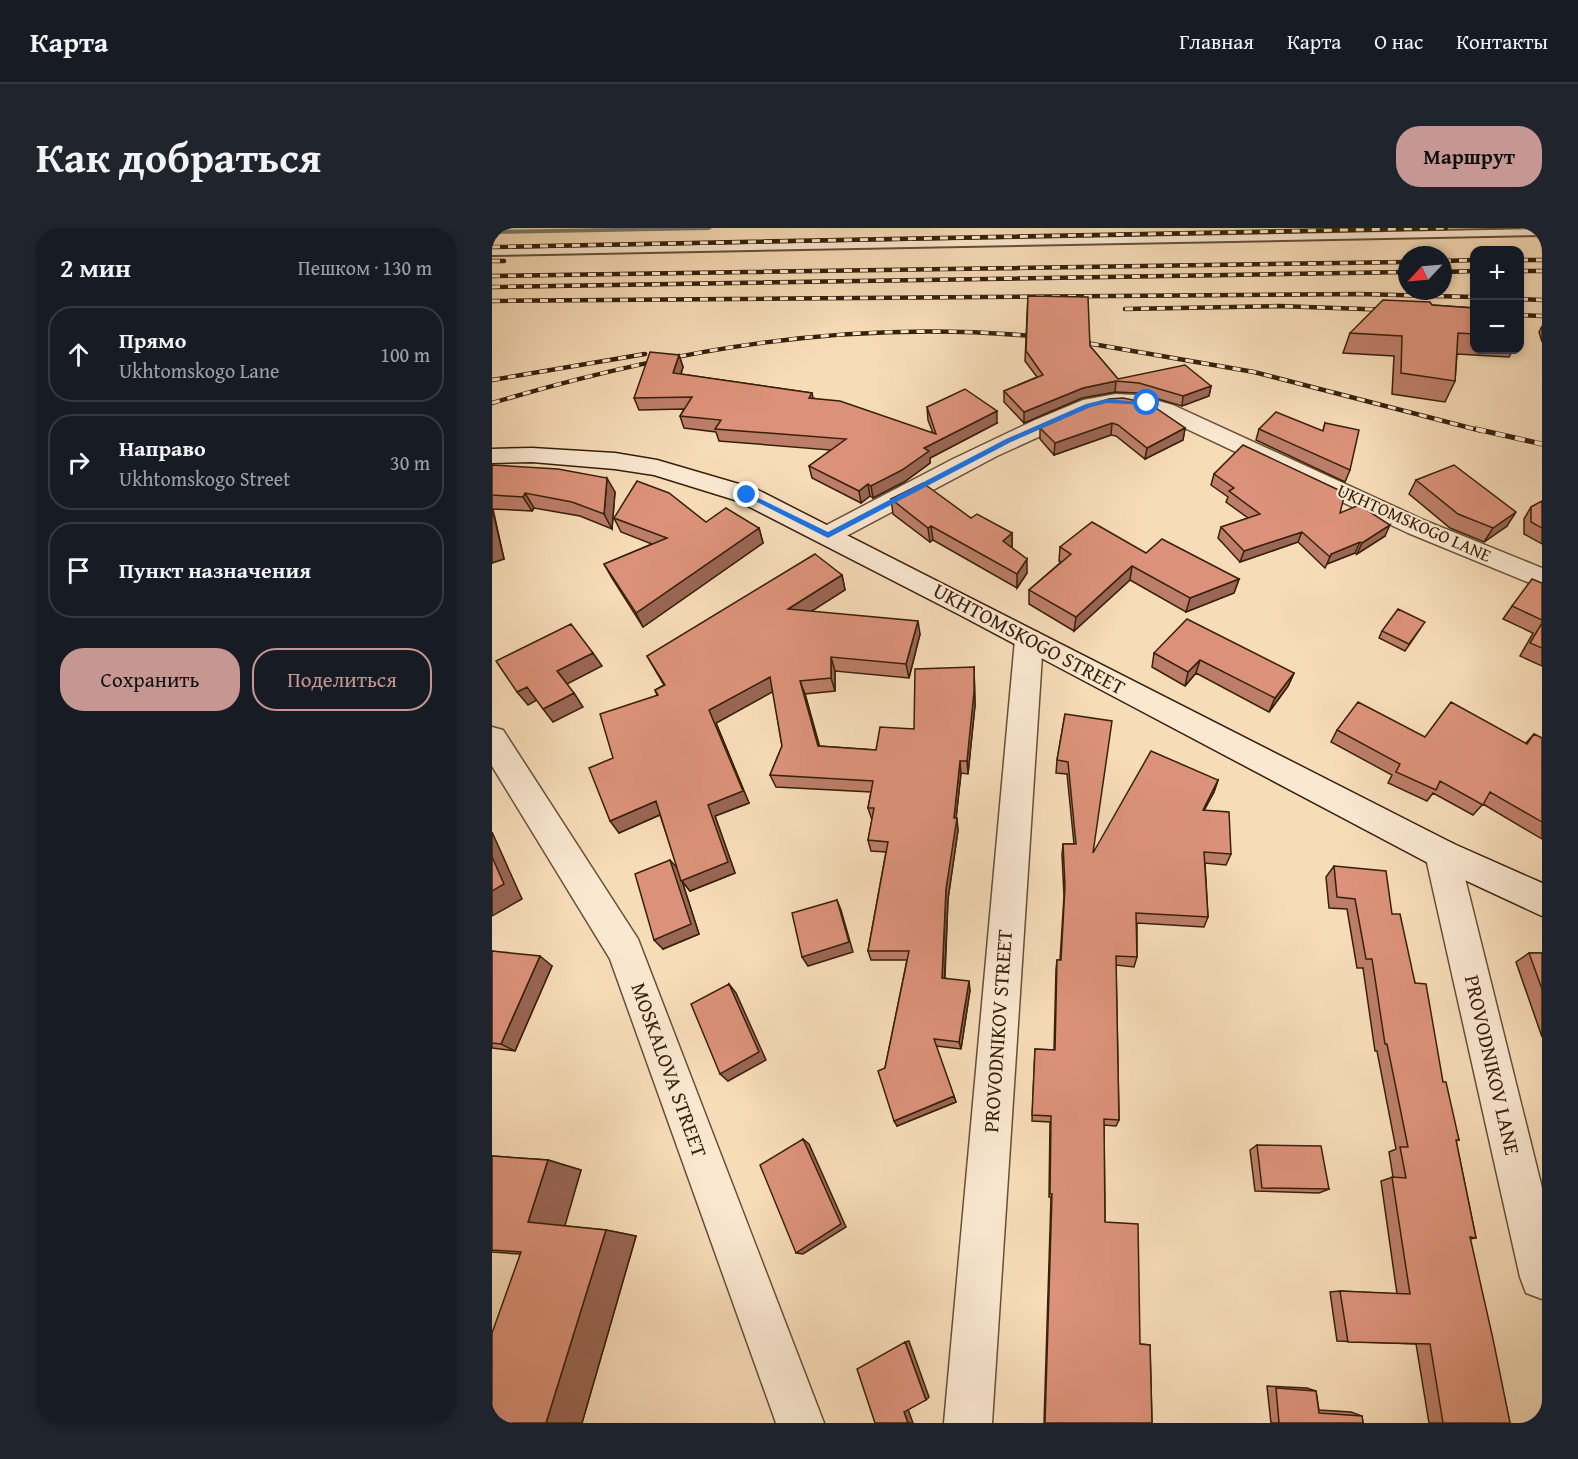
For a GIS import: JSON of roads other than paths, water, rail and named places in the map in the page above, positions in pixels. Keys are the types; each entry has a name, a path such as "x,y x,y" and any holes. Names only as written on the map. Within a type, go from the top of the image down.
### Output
{"street":[{"name":"UKHTOMSKOGO LANE","path":"828,536 1008,441 1089,406 1107,401 1127,400 1147,403 1165,410 1417,527 1542,579"},
{"name":"UKHTOMSKOGO STREET","path":"492,456 544,456 615,461 657,468 747,495 1442,854 1542,900"},
{"name":"PROVODNIKOV STREET","path":"968,1423 1029,640"},
{"name":"MOSKALOVA STREET","path":"492,739 625,951 800,1423"},
{"name":"PROVODNIKOV LANE","path":"1442,854 1542,1277"}],"lane":[{"path":"492,252 1542,232"}],"waterway":[{"path":"492,232 709,228"}],"railway":[{"path":"492,247 1446,228"},
{"path":"1452,261 1470,260"},
{"path":"1524,260 1542,260"},
{"path":"492,261 504,261"},
{"path":"492,276 1398,262"},
{"path":"1452,272 1470,271"},
{"path":"1524,271 1542,271"},
{"path":"492,287 1398,272"},
{"path":"492,301 1359,294 1470,297"},
{"path":"1524,299 1542,300"},
{"path":"1125,309 1279,306 1391,310"},
{"path":"1524,315 1542,316"},
{"path":"492,403 628,367 696,353 764,343 832,335 901,332 971,332 1042,337"},
{"path":"1075,341 1254,372 1482,431"},
{"path":"492,380 645,354"},
{"path":"1476,429 1542,444"}]}
